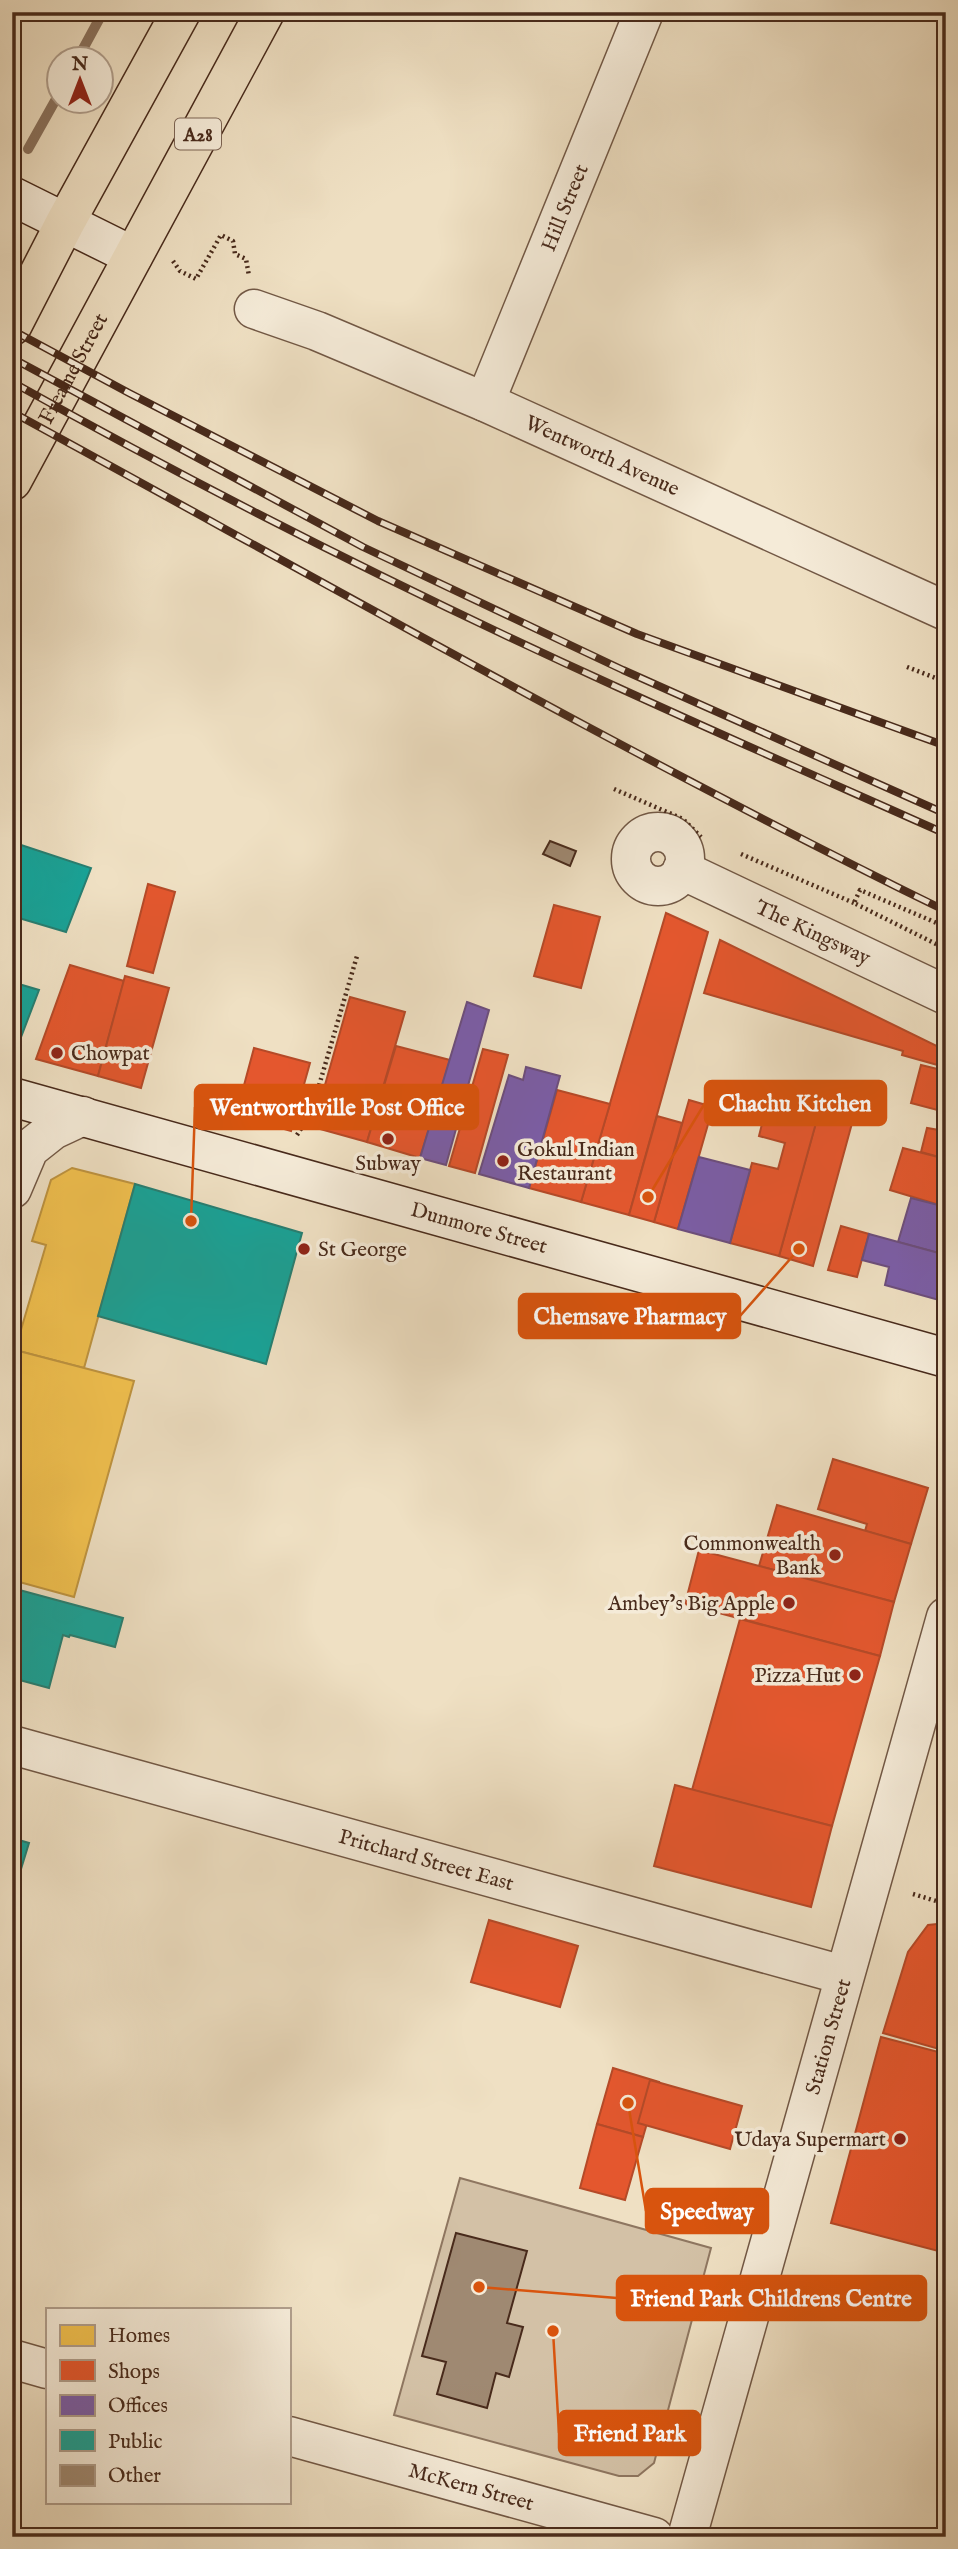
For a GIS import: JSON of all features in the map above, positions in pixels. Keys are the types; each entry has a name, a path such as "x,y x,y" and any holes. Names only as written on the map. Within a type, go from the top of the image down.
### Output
{"highway":[{"path":"12,326 65,223 181,12"},
{"name":"A28","path":"133,256 265,12"},
{"name":"Freame Street","path":"12,481 133,256"}],"street":[{"name":"Hill Street","path":"485,402 644,12"},
{"path":"12,196 133,256"},
{"name":"Wentworth Avenue","path":"254,309 317,331 485,402 946,611"},
{"name":"The Kingsway","path":"682,870 946,995"},
{"name":"Dunmore Street","path":"12,1097 946,1358"},
{"path":"12,1189 29,1149 53,1130 83,1116"},
{"name":"Station Street","path":"687,2537 843,1975 946,1618"},
{"name":"Pritchard Street East","path":"12,1745 843,1975"},
{"path":"12,2360 46,2369"},
{"name":"McKern Street","path":"290,2436 654,2537"}],"path":[{"path":"173,260 180,271 196,279 220,235 233,240 235,254 246,259 254,309"},
{"path":"907,667 946,682"},
{"path":"614,789 683,820 705,840"},
{"path":"740,854 854,903 946,949"},
{"path":"854,903 860,890 946,927"},
{"path":"297,1135 311,1113 357,956"},
{"path":"913,1894 946,1904"}],"shaded area":[{"path":"460,2178 711,2248 654,2463 638,2476 619,2476 394,2415"}],"building: Homes":[{"path":"72,1168 135,1184 84,1368 15,1350 46,1245 32,1241 51,1180"},
{"path":"15,1350 134,1381 74,1597 12,1580 12,1360"}],"building: Shops":[{"path":"148,884 175,892 153,973 127,966"},
{"path":"554,905 600,917 581,988 534,976"},
{"path":"666,913 708,932 629,1215 581,1202"},
{"path":"720,940 945,1050 941,1066 902,1055 903,1051 704,993"},
{"path":"70,965 124,981 98,1076 36,1059"},
{"path":"125,976 169,988 141,1088 98,1076"},
{"path":"350,997 405,1012 367,1142 313,1127"},
{"path":"396,1046 450,1060 420,1158 367,1142"},
{"path":"254,1048 310,1063 291,1131 236,1115"},
{"path":"483,1049 508,1055 475,1173 449,1166"},
{"path":"921,1065 946,1071 945,1112 911,1103"},
{"path":"826,1086 860,1094 813,1266 779,1256"},
{"path":"557,1090 610,1104 581,1202 529,1188"},
{"path":"770,1092 821,1105 779,1256 730,1243 752,1163 778,1169 785,1143 759,1136"},
{"path":"689,1100 713,1107 678,1229 654,1222"},
{"path":"657,1116 682,1123 654,1222 629,1215"},
{"path":"946,1127 946,1159 921,1152 927,1128 945,1131"},
{"path":"903,1148 946,1159 946,1207 890,1190"},
{"path":"841,1226 869,1234 857,1277 828,1270"},
{"path":"833,1459 928,1488 911,1544 865,1531 867,1524 818,1509"},
{"name":"Commonwealth Bank","path":"777,1505 911,1544 894,1602 759,1566"},
{"name":"Ambey’s Big Apple","path":"699,1550 894,1602 880,1656 685,1604"},
{"path":"740,1619 880,1656 832,1826 692,1790"},
{"path":"675,1785 832,1826 811,1907 654,1866"},
{"path":"946,1816 946,1841 939,1839"},
{"path":"489,1920 578,1946 560,2007 471,1982"},
{"path":"946,1923 946,2051 883,2033 908,1952 928,1925"},
{"name":"Udaya Supermart","path":"881,2037 946,2054 946,2253 831,2223"},
{"path":"613,2068 659,2082 643,2137 597,2124"},
{"path":"650,2080 742,2106 730,2149 638,2123"},
{"path":"597,2124 643,2137 625,2200 580,2188"}],"building: Offices":[{"path":"467,1002 489,1010 446,1165 420,1158"},
{"path":"526,1067 560,1076 529,1188 479,1174 509,1075 523,1080"},
{"path":"699,1157 750,1170 730,1243 678,1229"},
{"path":"911,1198 946,1207 946,1255 898,1242"},
{"path":"869,1234 946,1255 946,1302 885,1285 889,1267 862,1260"}],"building: Public":[{"path":"12,842 91,868 66,932 12,916"},
{"path":"12,982 39,990 18,1045 12,1043"},
{"path":"135,1184 302,1233 266,1364 98,1316"},
{"path":"12,1588 123,1618 115,1647 63,1635 49,1688 12,1678"},
{"path":"12,1838 29,1843 17,1882 12,1881"}],"building: Other":[{"path":"550,841 576,851 570,866 543,854"},
{"path":"456,2233 527,2251 507,2323 523,2327 509,2377 496,2373 487,2408 437,2394 446,2362 422,2356"}],"waterway":[{"path":"85,46 103,12"},
{"path":"28,149 47,116"}],"railway":[{"path":"12,330 378,521 637,634 946,746"},
{"path":"12,358 363,547 623,670 946,814"},
{"path":"12,382 236,502 464,616 946,834"},
{"path":"12,412 593,730 946,911"}],"place":[{"name":"Chowpat","path":"57,1053"},
{"name":"Subway","path":"388,1139"},
{"name":"Gokul Indian Restaurant","path":"503,1161"},
{"name":"Chachu Kitchen","path":"648,1197"},
{"name":"Wentworthville Post Office","path":"191,1221"},
{"name":"St George","path":"304,1249"},
{"name":"Chemsave Pharmacy","path":"799,1249"},
{"name":"Commonwealth Bank","path":"835,1555"},
{"name":"Ambey’s Big Apple","path":"789,1603"},
{"name":"Pizza Hut","path":"855,1675"},
{"name":"Speedway","path":"628,2103"},
{"name":"Udaya Supermart","path":"900,2139"},
{"name":"Friend Park Childrens Centre","path":"479,2287"},
{"name":"Friend Park","path":"553,2331"}]}
